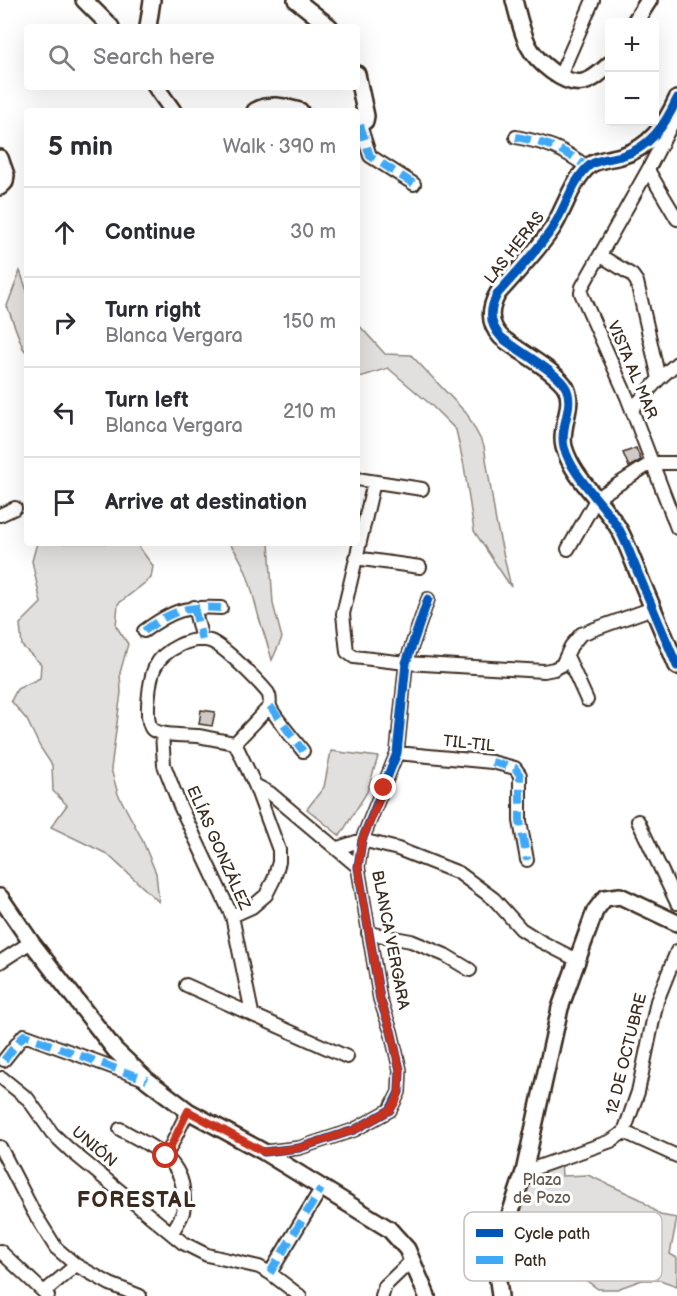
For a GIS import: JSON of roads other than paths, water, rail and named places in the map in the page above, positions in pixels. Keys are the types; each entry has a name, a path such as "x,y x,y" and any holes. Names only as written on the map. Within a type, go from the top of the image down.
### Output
{"street":[{"path":"84,0 108,24"},
{"path":"148,24 152,0"},
{"path":"296,0 326,24"},
{"path":"514,0 528,46 535,57 546,67 572,82 583,82 595,77 605,68"},
{"path":"560,76 594,0"},
{"path":"637,18 649,0"},
{"path":"360,88 366,116 360,124"},
{"path":"158,90 170,108"},
{"path":"263,108 269,106 287,108"},
{"path":"516,137 547,143 570,154 587,167 598,161 621,156 642,147 663,127 676,107"},
{"path":"658,379 637,282 632,274 601,256 648,170 676,107"},
{"path":"360,128 370,156 414,184"},
{"path":"0,158 3,181"},
{"name":"LAS HERAS","path":"587,167 539,247 498,293 493,302 490,317 495,330 501,337 566,387 569,396 563,432 564,446 580,478 597,498"},
{"path":"648,170 677,219"},
{"name":"VISTA AL MAR","path":"601,256 582,287 581,293 632,409 677,528"},
{"path":"632,409 658,379 677,363"},
{"path":"568,549 597,498 651,463 677,463"},
{"path":"360,480 422,489"},
{"path":"360,541 374,482"},
{"path":"597,498 620,530 676,661"},
{"path":"0,515 15,508"},
{"path":"359,546 343,614 347,652 354,657 406,663 544,671 562,665 571,646 581,634 653,608"},
{"path":"356,558 420,567"},
{"name":"BLANCA VERGARA","path":"264,1152 299,1148 354,1130 390,1110 399,1092 400,1070 391,1031 380,999 358,867 362,840 397,753 406,663 428,599"},
{"path":"144,631 166,615 194,607 221,608"},
{"path":"194,607 202,640"},
{"path":"235,743 153,730 148,718 154,668 164,655 175,647 202,640 220,646 269,695 270,706 303,751"},
{"path":"567,656 587,700"},
{"path":"235,743 270,706"},
{"name":"ELÍAS GONZÁLEZ","path":"162,733 164,765 180,806 232,916 252,1013"},
{"path":"232,916 252,907 266,895 279,862 279,850 255,785 235,743"},
{"name":"TIL-TIL","path":"397,753 492,762 515,768 520,775 520,821 527,860"},
{"path":"255,785 270,793 358,867"},
{"path":"638,820 677,903"},
{"path":"338,848 362,840 398,849 459,873 494,899 521,929 577,960"},
{"path":"511,1212 524,1172 560,1008 595,911 605,898 620,896 677,923"},
{"path":"2,902 115,1050 147,1080 188,1111 264,1152 389,1229 407,1249 427,1296"},
{"path":"368,933 411,941 445,955 470,970"},
{"path":"0,962 31,942"},
{"name":"12 DE OCTUBRE","path":"524,1172 611,1141 624,1132 638,1092 657,1001 677,951"},
{"path":"186,985 347,1057"},
{"path":"4,1060 24,1035 147,1080"},
{"name":"UNIÓN","path":"2,1078 28,1099 52,1133 183,1243 207,1255 252,1265 270,1273 300,1296"},
{"path":"166,1156 188,1111"},
{"path":"120,1130 166,1156 182,1180 183,1212 172,1233"},
{"path":"624,1132 677,1156"},
{"path":"0,1147 33,1211 56,1248 76,1264 111,1284 140,1296"},
{"path":"270,1273 321,1189"},
{"path":"0,1251 46,1294 76,1264"},
{"path":"382,1296 385,1286 412,1260"},
{"path":"498,1281 500,1296"}],"district":[{"name":"FORESTAL","path":"137,1200"}],"park label":[{"name":"Plaza de Pozo","path":"542,1189"}]}
